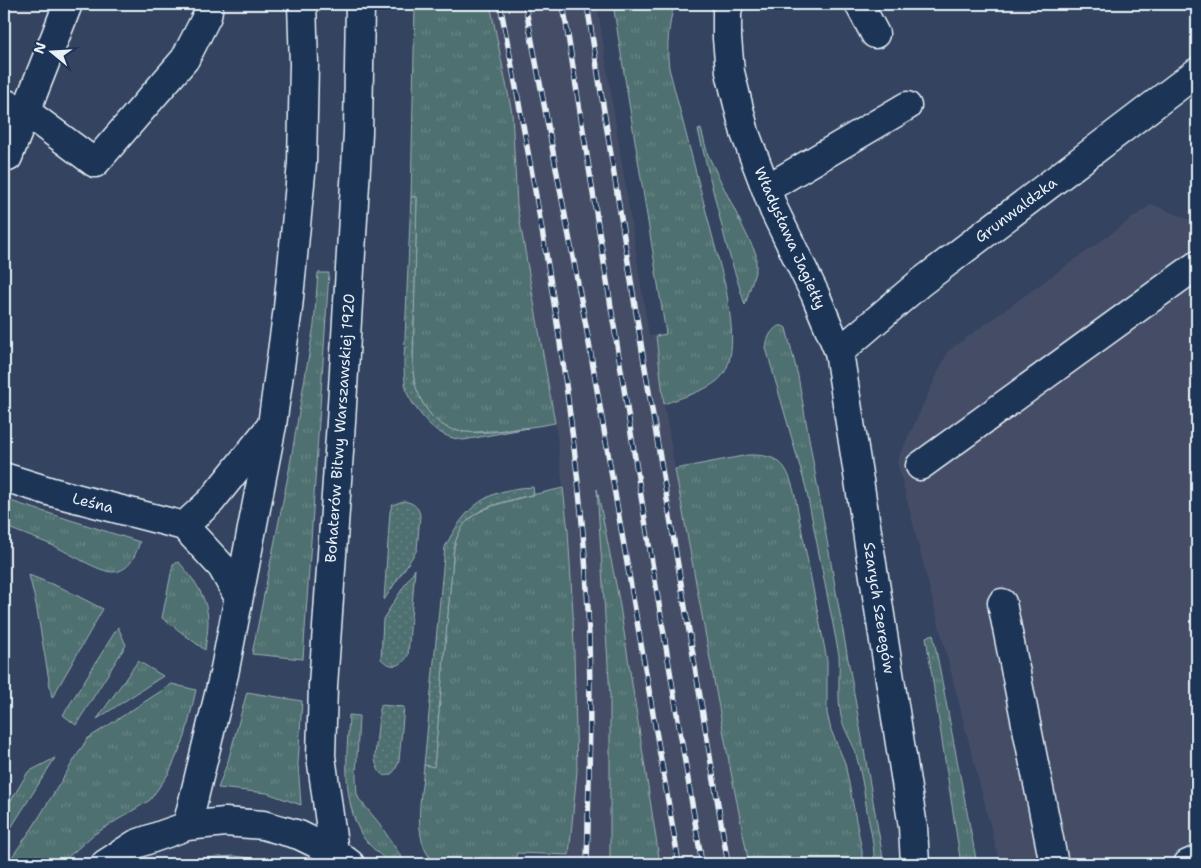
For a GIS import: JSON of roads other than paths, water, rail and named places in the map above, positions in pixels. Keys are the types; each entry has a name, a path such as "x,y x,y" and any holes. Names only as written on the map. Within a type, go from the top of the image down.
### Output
{"street":[{"path":"8,157 15,107 68,4"},
{"path":"15,107 95,163 185,59 207,16 210,4"},
{"path":"187,826 224,674 272,425 288,308 302,163 304,64 302,4"},
{"name":"Bohaterów Bitwy Warszawskiej 1920","path":"342,858 320,756 358,133 360,4"},
{"name":"Władysława Jagiełły","path":"729,4 726,38 730,72 745,133 774,210 815,294 839,352"},
{"path":"859,4 875,34"},
{"name":"Grunwaldzka","path":"839,352 920,283 1197,72"},
{"path":"766,189 907,106"},
{"path":"920,466 1197,265"},
{"name":"Szarych Szeregów","path":"839,352 912,827 915,864"},
{"path":"238,596 222,567 184,526 211,501 272,425"},
{"name":"Leśna","path":"4,477 52,492 184,526"},
{"path":"1002,603 1054,864"},
{"path":"105,864 136,844 187,826 225,822 263,825 299,835 342,858"},
{"path":"1188,864 1197,860"}],"railway":[{"path":"500,4 537,201 559,334 583,533 589,657 590,740 587,864"},
{"path":"525,4 586,326 679,864"},
{"path":"563,4 641,496 702,864"},
{"path":"587,4 642,350 728,864"}]}
